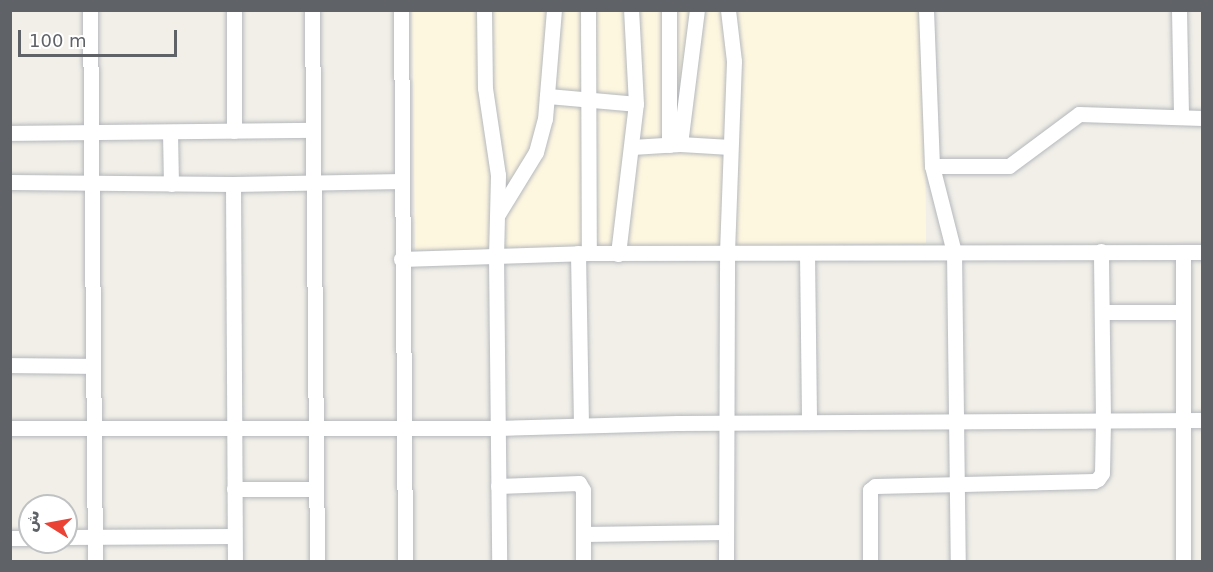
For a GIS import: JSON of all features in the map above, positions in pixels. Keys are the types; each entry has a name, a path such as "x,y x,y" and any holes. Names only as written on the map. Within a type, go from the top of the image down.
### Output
{"street":[{"path":"90,10 95,561"},
{"path":"234,10 234,131"},
{"path":"312,10 317,561"},
{"path":"401,10 401,259 405,561"},
{"path":"484,10 485,88 498,175 496,255 499,561"},
{"path":"497,215 536,152 547,96 554,10"},
{"path":"581,425 588,10"},
{"path":"618,254 636,104 632,10"},
{"path":"669,10 674,144"},
{"path":"674,144 697,10"},
{"path":"726,561 727,252 734,61 729,10"},
{"path":"926,10 932,166 954,252 958,561"},
{"path":"1179,10 1181,117"},
{"path":"547,96 636,104"},
{"path":"932,166 1009,166 1079,114 1203,118"},
{"path":"10,134 313,130"},
{"path":"170,132 171,184"},
{"path":"632,147 674,144 730,147"},
{"path":"10,182 313,184 402,181"},
{"path":"232,184 235,561"},
{"path":"870,561 871,487 1094,481 1102,473 1101,251"},
{"path":"1183,252 1183,561"},
{"path":"401,259 583,253 1203,252"},
{"path":"807,253 809,422"},
{"path":"1102,312 1183,312"},
{"path":"10,365 93,366"},
{"path":"10,428 497,428 728,422 1203,420"},
{"path":"498,486 579,483 583,490 583,561"},
{"path":"234,489 316,489"},
{"path":"583,534 726,532"},
{"path":"78,537 234,536"}],"shaded area":[{"path":"412,11 924,11 926,243 415,250"}]}
